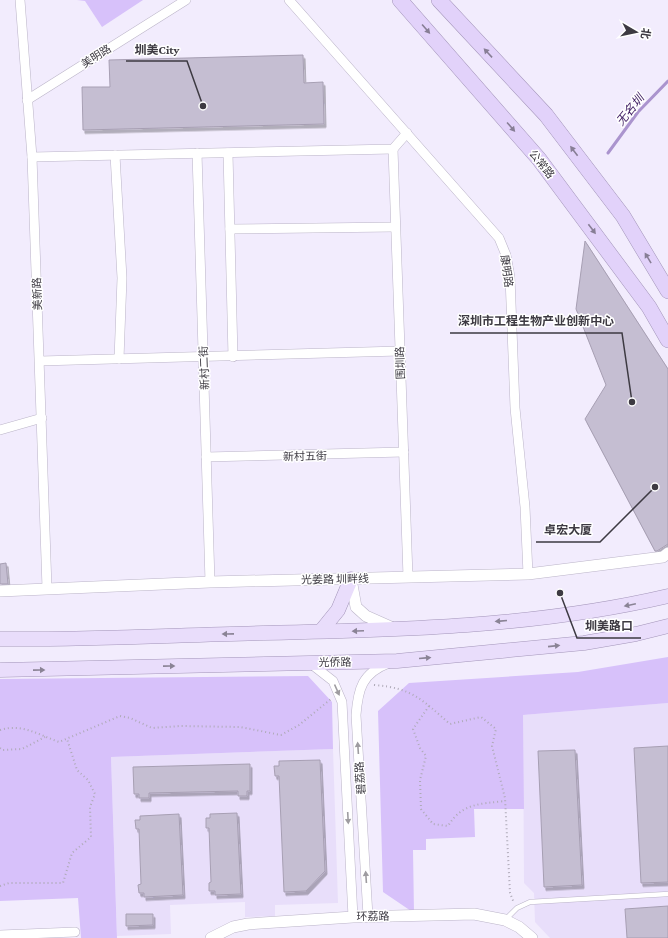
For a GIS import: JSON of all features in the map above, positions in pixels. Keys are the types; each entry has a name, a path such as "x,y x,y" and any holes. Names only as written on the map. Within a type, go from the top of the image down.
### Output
{"highway":[{"name":"公常路","path":"400,0 539,159 649,307 668,340"},
{"path":"439,0 546,115 623,216 668,291"}],"main road":[{"path":"321,632 338,610 351,578"},
{"path":"0,639 396,630 584,613 626,606 668,596"},
{"name":"光侨路","path":"0,670 397,660 584,643 636,634 668,626"}],"street":[{"name":"美新路","path":"20,0 32,157 47,588"},
{"name":"美明路","path":"27,100 186,0"},
{"name":"康明路","path":"289,0 500,238 506,255 510,277 515,408 525,507 528,574"},
{"path":"32,157 392,149 408,133"},
{"name":"围圳路","path":"392,149 408,577"},
{"name":"新村二街","path":"197,153 210,582"},
{"path":"228,153 233,357"},
{"path":"115,155 122,278 119,359"},
{"path":"230,229 395,227"},
{"path":"40,361 233,357 400,351"},
{"path":"0,430 42,418"},
{"name":"新村五街","path":"206,457 404,452"},
{"name":"光姜路 圳畔线","path":"0,591 210,582 528,574 664,557 668,553"},
{"path":"351,578 356,607 366,616 396,630"},
{"name":"碧荔路","path":"368,916 356,715 358,694 369,674 397,660"},
{"name":"碧荔路","path":"310,663 333,681 342,702 353,917"},
{"name":"环荔路","path":"211,938 233,927 248,924 368,916 474,914 505,920 519,927 532,938"},
{"path":"0,935 75,932"}],"lane":[{"path":"505,920 517,908 530,902 668,894"}],"path":[{"path":"370,685 394,687 419,697 450,724 481,718 496,729 492,746 505,801 510,892 517,908"},
{"path":"0,730 19,727 32,730 59,742 120,716 130,718 152,728 180,726 240,727 281,735 299,725 338,693"},
{"path":"429,706 413,729 420,748 426,756 420,780 421,809 433,824 448,826 455,814 472,805 505,801"},
{"path":"0,748 2,750 22,749 46,737"},
{"path":"0,886 9,883 64,883 72,853 91,837 90,807 95,794 88,780 77,770 67,739"}],"shaded area":[{"path":"77,0 143,0 102,27 85,1"},
{"path":"668,657 668,703 523,715 524,809 474,809 475,837 426,839 426,850 413,850 414,913 383,892 378,711 409,683 578,672"},
{"path":"308,676 332,702 333,749 111,757 117,938 81,938 78,898 0,901 0,679"},
{"path":"668,703 668,938 550,938 535,922 534,893 524,883 523,715"},
{"path":"333,749 338,903 275,905 275,916 245,917 245,902 170,905 171,934 117,936 111,757"}],"building":[{"path":"303,55 304,83 323,82 324,124 83,130 82,87 110,87 109,60"},
{"path":"585,241 668,369 668,544 657,551 655,551 585,419 606,385 576,309"},
{"path":"6,563 8,584 0,584 0,564"},
{"path":"668,746 668,882 641,883 634,748"},
{"path":"575,750 582,885 544,887 538,751"},
{"path":"320,760 325,871 306,891 284,892 279,776 275,776 274,766 279,766 279,761"},
{"path":"250,764 250,791 247,791 247,796 238,796 238,791 149,793 149,798 139,798 139,794 134,794 133,767"},
{"path":"237,813 241,894 215,895 215,891 209,891 209,883 211,882 209,828 206,828 206,818 210,818 210,814"},
{"path":"179,814 183,895 144,897 144,893 139,893 138,885 141,884 139,829 136,829 135,820 140,820 140,816"},
{"path":"668,906 668,938 627,938 625,909"},
{"path":"126,914 153,914 153,925 126,926"}],"waterway":[{"name":"无名圳","path":"608,153 638,112 668,81"}],"place":[{"name":"圳美City","path":"203,106"},
{"name":"深圳市工程生物产业创新中心","path":"632,402"},
{"name":"卓宏大厦","path":"655,487"},
{"name":"圳美路口","path":"560,593"}]}
